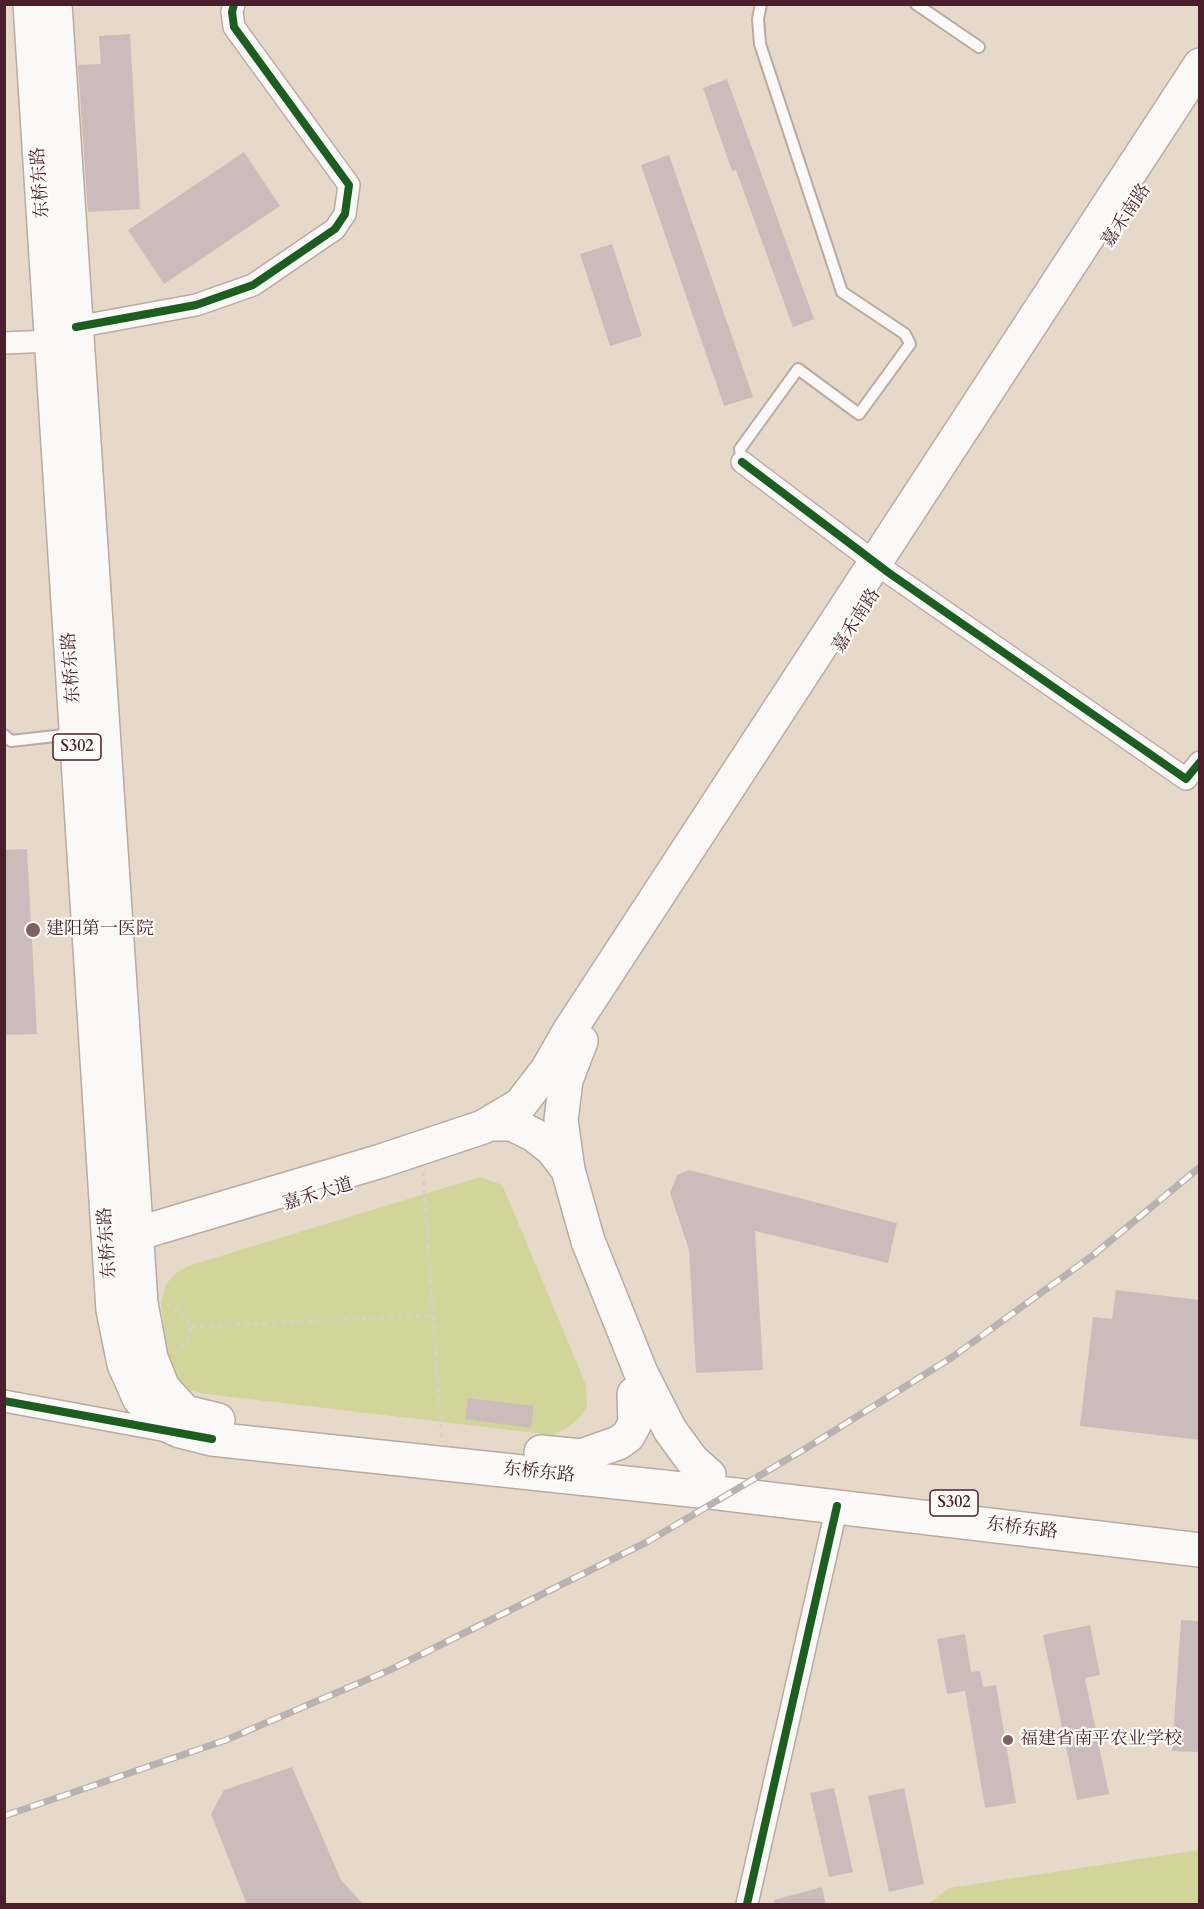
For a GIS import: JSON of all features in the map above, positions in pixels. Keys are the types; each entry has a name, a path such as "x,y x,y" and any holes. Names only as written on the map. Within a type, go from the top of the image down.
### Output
{"main road":[{"name":"东桥东路","path":"30,4 63,334 122,1247 113,1310 124,1364 139,1398 158,1421 180,1431 212,1439 581,1466 709,1483 1200,1531"},
{"name":"东桥东路","path":"55,4 76,734 122,1247 142,1311 151,1358 163,1388 185,1412 211,1420 442,1442"},
{"name":"嘉禾南路","path":"556,1075 574,1040 588,1029 1200,64"},
{"name":"嘉禾南路","path":"881,568 1200,107"},
{"path":"508,1123 552,1090 574,1040"},
{"path":"508,1123 556,1075"},
{"path":"556,1075 543,1094 546,1144 561,1176"},
{"path":"556,1075 561,1120 562,1213 643,1393 652,1430 675,1466 690,1482 709,1483"},
{"name":"嘉禾大道","path":"122,1247 381,1161 508,1123"},
{"name":"嘉禾大道","path":"122,1247 422,1164 508,1123"},
{"path":"508,1123 546,1144"},
{"path":"508,1123 511,1140 542,1159 561,1176"},
{"path":"581,1466 628,1436 635,1424 643,1393"},
{"path":"643,1393 709,1483"},
{"path":"442,1442 581,1466 622,1460 632,1456 647,1442 652,1430"},
{"path":"622,1460 675,1466"},
{"name":"东桥东路","path":"709,1483 837,1506 1200,1550"}],"street":[{"path":"4,343 63,334 196,305 253,285 334,229 345,214 349,185 234,27 232,12 234,4"},
{"path":"742,462 881,568 1186,779 1200,762"},
{"path":"4,1401 212,1439"},
{"path":"747,1905 837,1506"}],"lane":[{"path":"742,462 740,449 798,369 858,414 910,344 905,334 842,292 760,44 758,19 761,4"},
{"path":"916,4 979,46"},
{"path":"6,743 76,734"}],"path":[{"path":"422,1164 442,1442"},
{"path":"161,1303 183,1313 191,1327 190,1336 183,1349 166,1357"},
{"path":"191,1327 433,1315"}],"green space":[{"path":"480,1177 502,1185 586,1385 587,1406 581,1416 570,1426 553,1435 206,1394 189,1390 170,1376 161,1303 166,1284 176,1273 188,1266"},
{"path":"1199,1850 1199,1904 928,1904 949,1888"}],"building":[{"path":"130,34 140,209 88,212 78,65 101,64 99,36"},
{"path":"727,79 814,319 793,327 736,170 732,171 703,88"},
{"path":"244,152 280,206 164,284 128,230"},
{"path":"669,155 753,397 724,406 641,165"},
{"path":"612,244 642,336 610,346 580,254"},
{"path":"27,849 37,1034 4,1035 4,850"},
{"path":"689,1170 897,1223 888,1263 755,1231 763,1370 696,1373 689,1250 670,1193 677,1175"},
{"path":"1116,1290 1200,1300 1200,1440 1080,1426 1093,1317 1112,1319"},
{"path":"468,1398 534,1406 531,1428 465,1419"},
{"path":"1181,1620 1200,1621 1200,1752 1172,1751"},
{"path":"1090,1625 1100,1675 1085,1678 1109,1794 1077,1800 1043,1635"},
{"path":"965,1634 971,1672 980,1671 983,1687 996,1685 1016,1803 985,1808 965,1691 947,1694 937,1639"},
{"path":"292,1767 341,1880 364,1905 247,1905 211,1814 224,1790"},
{"path":"834,1788 853,1872 829,1877 810,1793"},
{"path":"904,1788 924,1884 889,1892 868,1796"},
{"path":"822,1887 826,1905 774,1905 774,1900"}],"railway":[{"path":"4,1816 226,1740 392,1669 647,1542 808,1447 951,1358 1092,1256 1200,1167"}],"cycle path":[{"path":"76,327 196,305 253,285 335,229 345,214 349,185 234,27 232,12 234,4"},
{"path":"742,462 889,573 1186,779 1200,762"},
{"path":"4,1401 212,1439"},
{"path":"747,1904 837,1506"}],"place":[{"name":"建阳第一医院","path":"33,930"},
{"name":"福建省南平农业学校","path":"1008,1740"}]}
